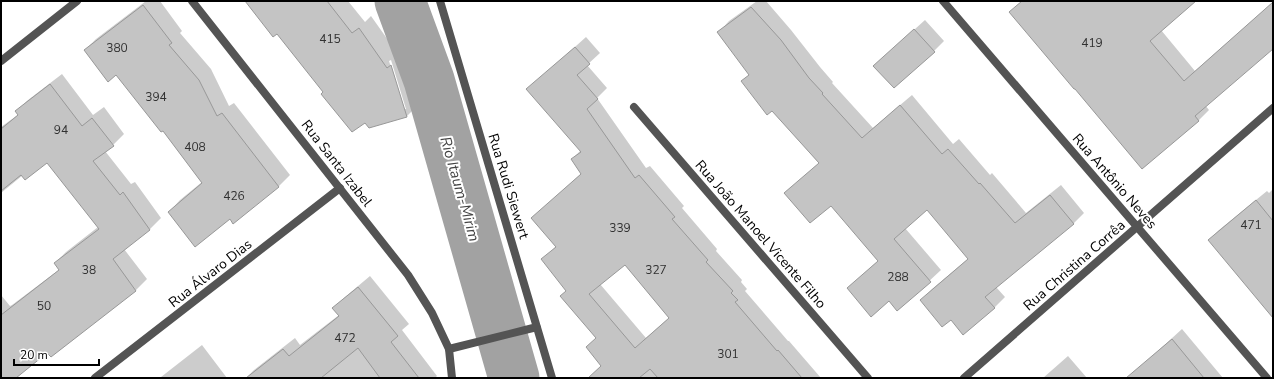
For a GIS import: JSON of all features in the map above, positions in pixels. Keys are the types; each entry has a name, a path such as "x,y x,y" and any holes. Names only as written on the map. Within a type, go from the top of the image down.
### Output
{"street":[{"path":"1,60 77,1"},
{"name":"Rua Santa Izabel","path":"192,1 408,274 432,313 449,349 452,378"},
{"name":"Rua Rudi Siewert","path":"440,1 552,378"},
{"name":"Rua Antônio Neves","path":"943,1 1267,378"},
{"name":"Rua João Manoel Vicente Filho","path":"634,107 868,378"},
{"name":"Rua Christina Corrêa","path":"964,378 1273,108"},
{"name":"Rua Álvaro Dias","path":"95,378 340,188"},
{"path":"449,349 537,327"}],"building":[{"path":"245,1 327,1 352,33 359,28 387,68 391,65 407,117 369,128 365,123 352,132 321,94 323,92 277,34 273,37"},
{"path":"1022,1 1196,1 1150,41 1184,81 1273,2 1273,49 1195,116 1199,121 1142,169 1009,12"},
{"path":"143,5 172,43 169,45 199,80 217,116 222,113 279,187 233,224 230,219 195,247 168,212 202,183 163,131 161,132 116,75 108,82 84,50"},
{"path":"751,7 781,40 809,78 823,93 822,94 862,138 900,105 942,154 948,149 1015,223 1050,195 1074,224 985,297 995,308 963,335 951,320 942,327 920,300 968,259 927,210 894,239 931,282 897,311 889,301 871,317 847,288 878,261 831,206 810,223 784,193 819,163 772,111 767,115 741,81 749,75 717,32"},
{"path":"914,29 935,52 894,88 873,66"},
{"path":"575,47 590,64 577,75 598,99 587,109 635,178 639,175 675,217 672,219 708,260 706,262 733,291 731,293 738,300 735,302 802,378 658,378 650,369 639,378 588,378 601,366 586,347 596,338 560,296 566,291 541,259 556,247 531,218 581,174 571,159 581,152 526,89","holes":["625,265 669,318 635,348 589,294"]},
{"path":"50,84 82,126 92,118 114,146 93,161 120,195 123,192 150,230 113,259 136,291 51,357 47,353 16,378 1,378 1,315 59,270 54,263 99,229 47,163 25,180 21,175 1,191 1,129 18,115 15,111"},
{"path":"1256,200 1273,221 1273,318 1208,240"},
{"path":"358,287 398,336 391,342 419,378 380,378 358,348 321,378 246,378 283,349 289,356 339,316 332,308"},
{"path":"1172,339 1204,378 1126,378"}],"waterway":[{"name":"Rio Itaum-Mirim","path":"400,1 429,80 514,378"}]}
